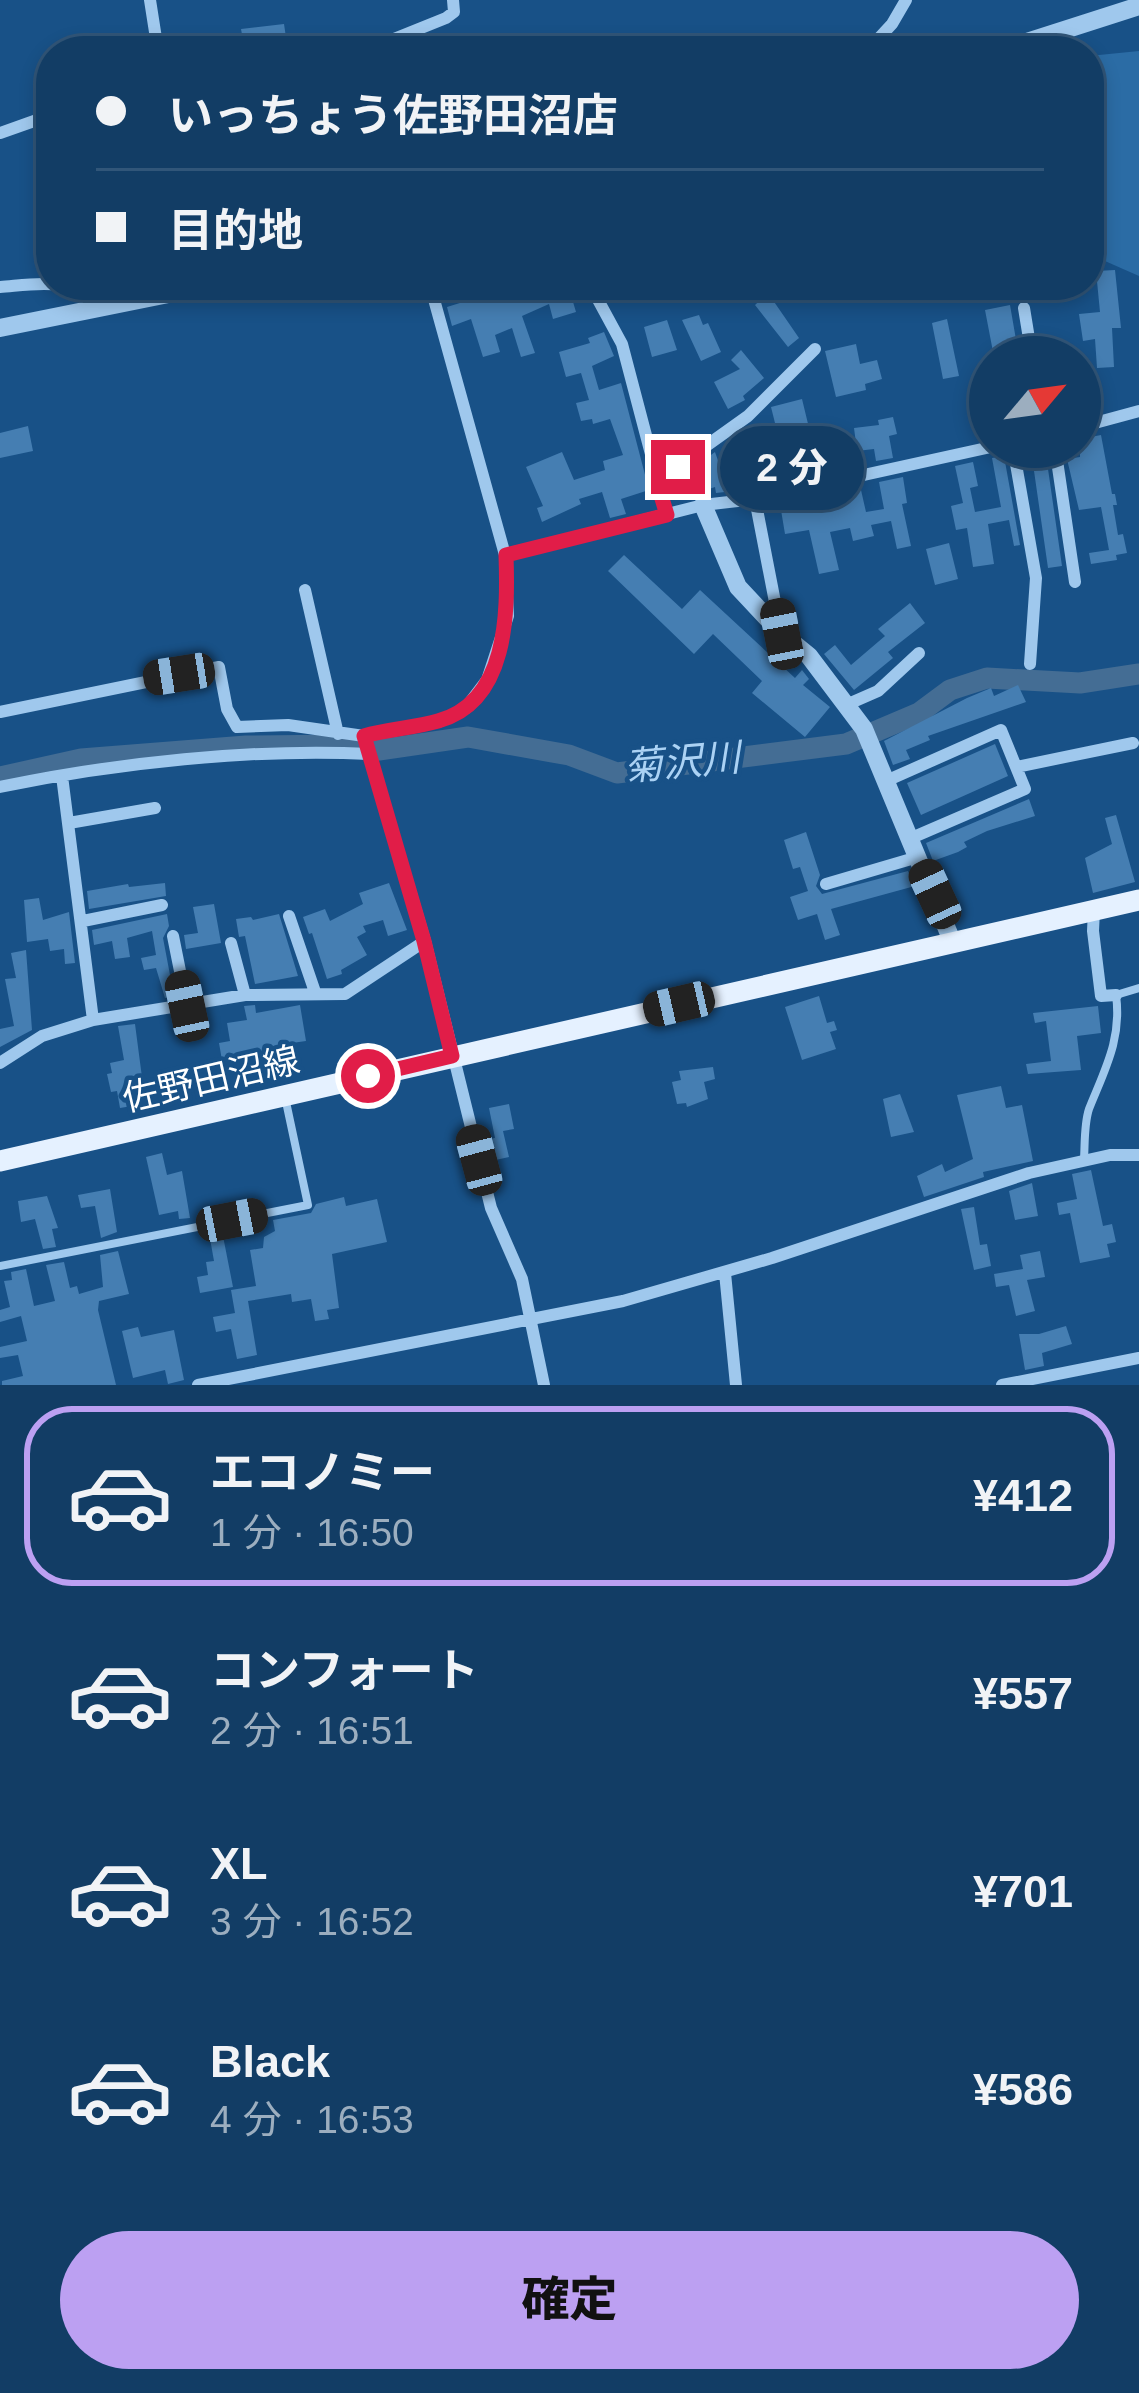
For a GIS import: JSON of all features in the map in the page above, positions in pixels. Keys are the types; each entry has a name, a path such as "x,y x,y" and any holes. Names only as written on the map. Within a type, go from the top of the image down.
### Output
{"main road":[{"name":"佐野田沼線","path":"0,1161 1139,900"}],"street":[{"path":"150,0 156,36"},
{"path":"401,36 446,18 454,12 453,0"},
{"path":"881,36 906,0"},
{"path":"1046,36 1139,6"},
{"path":"0,133 36,120"},
{"path":"0,287 36,287"},
{"path":"91,300 94,310"},
{"path":"0,328 142,300"},
{"path":"0,712 219,667 236,728 288,725 364,736 441,721 465,709 482,692 508,616 506,555 434,300"},
{"path":"598,300 622,344 667,515"},
{"path":"1024,308 1029,336"},
{"path":"657,482 748,416 815,349"},
{"path":"1101,421 1139,411"},
{"path":"506,555 703,505 755,499 969,452"},
{"path":"1017,468 1036,578 1030,664"},
{"path":"1057,468 1075,581"},
{"path":"755,499 782,634"},
{"path":"703,505 738,586 809,656 864,729 952,941"},
{"path":"305,590 338,734"},
{"path":"846,705 878,691 919,653"},
{"path":"826,884 914,848 1024,789 1001,730 886,781"},
{"path":"364,736 424,941 491,1208 521,1280 544,1385"},
{"path":"1016,767 1133,743"},
{"path":"0,787 62,776 298,752 370,754"},
{"path":"62,776 93,1020"},
{"path":"69,823 155,808"},
{"path":"82,921 162,905"},
{"path":"1094,910 1101,996 1116,995"},
{"path":"289,916 315,992"},
{"path":"173,936 187,1006"},
{"path":"0,1063 42,1036 93,1020 245,995 345,994 424,941"},
{"path":"231,943 245,995"},
{"path":"198,1385 266,1378 623,1301 1084,1159 1139,1155"},
{"path":"725,1273 736,1385"},
{"path":"1002,1385 1139,1358"}],"lane":[{"path":"1084,1159 1087,1114 1112,1059 1120,1022 1116,995 1139,988"},
{"path":"0,1266 308,1204 285,1096"}],"shaded area":[{"path":"1139,51 1139,276 1104,261 1104,54"}],"building":[{"path":"284,24 286,36 242,36 241,29"},
{"path":"1115,270 1121,328 1112,328 1114,367 1101,368 1101,336 1082,336 1079,314 1100,312 1099,300 1104,300 1104,271"},
{"path":"470,300 572,300 576,312 553,319 549,304 522,316 535,353 521,357 512,328 495,335 500,352 483,357 471,319 452,326 447,307"},
{"path":"773,300 799,338 788,347 755,305"},
{"path":"1010,305 1015,336 990,336 985,310"},
{"path":"699,315 703,325 708,323 721,352 701,361 682,320"},
{"path":"947,319 959,376 943,379 932,323"},
{"path":"667,320 677,350 652,357 644,327"},
{"path":"604,332 614,356 592,366 599,390 621,383 649,490 621,499 626,514 610,518 602,492 579,499 581,504 542,522 537,508 543,506 526,467 562,452 574,480 605,470 603,461 623,455 610,419 593,424 592,419 581,421 576,403 589,400 581,373 566,377 559,352 590,343 588,338"},
{"path":"856,344 860,364 877,360 882,379 865,384 866,390 836,397 825,351"},
{"path":"741,350 764,378 743,396 745,400 728,409 714,382 740,369 731,360"},
{"path":"802,399 810,432 779,439 771,407"},
{"path":"893,417 897,434 889,436 893,458 876,461 874,449 857,451 854,428 879,425 878,420"},
{"path":"826,424 837,470 821,474 811,427"},
{"path":"28,426 33,451 0,458 0,433"},
{"path":"1101,435 1117,505 1113,505 1118,535 1123,534 1127,553 1116,555 1117,560 1091,564 1089,553 1109,550 1101,507 1079,510 1069,468 1101,468"},
{"path":"715,452 727,486 749,480 752,489 716,493 708,485 677,499 670,485"},
{"path":"969,463 969,468 974,468 978,486 970,488 975,512 1001,507 994,468 1006,468 1020,545 1014,546 1009,520 988,524 994,564 973,567 967,528 956,530 951,506 963,503 955,466"},
{"path":"1034,468 1048,468 1062,566 1048,568"},
{"path":"903,477 907,503 902,504 911,546 897,549 891,521 871,525 874,536 853,541 850,528 830,532 839,570 819,574 809,530 785,534 780,504 823,495 824,501 861,490 866,512 884,509 879,482"},
{"path":"949,543 958,579 935,585 926,549"},
{"path":"624,555 682,609 700,590 795,678 802,670 809,679 803,685 830,707 805,737 752,693 762,681 713,634 694,654 608,571"},
{"path":"910,603 925,623 888,652 893,658 854,690 824,654 835,645 851,665 885,636 878,629"},
{"path":"1018,685 1026,702 928,736 930,740 906,750 910,759 893,765 884,741 967,698 991,688 994,696"},
{"path":"995,744 1008,776 921,815 907,783"},
{"path":"1029,799 1035,816 987,831 964,842 967,847 958,852 933,861 926,843"},
{"path":"1116,815 1135,882 1093,893 1085,858 1112,844 1105,818"},
{"path":"806,832 820,875 816,886 822,894 908,871 915,886 831,909 840,935 825,940 817,914 798,920 790,897 808,891 800,867 793,869 784,840"},
{"path":"165,883 166,896 89,909 87,891"},
{"path":"389,883 407,930 388,936 383,920 363,926 366,932 357,937 367,955 327,979 303,917 325,909 330,921 363,904 359,893"},
{"path":"39,898 43,920 69,912 75,963 65,964 64,949 50,951 48,939 27,942 24,900"},
{"path":"214,904 221,943 186,949 184,935 198,933 193,907"},
{"path":"167,914 169,926 163,938 174,996 165,998 156,968 144,970 141,958 156,955 152,931 127,938 130,957 115,959 112,941 94,945 92,930"},
{"path":"279,914 298,976 255,984 245,936 239,937 236,919"},
{"path":"26,950 32,1030 0,1047 0,1029 14,1026 5,979 16,978 11,953"},
{"path":"819,996 827,1023 834,1021 837,1030 830,1032 836,1049 802,1060 785,1007"},
{"path":"255,1005 256,1013 300,1005 306,1041 278,1045 281,1059 223,1066 219,1043 230,1041 227,1023 247,1020 244,1006"},
{"path":"1098,1006 1101,1033 1077,1036 1081,1070 1028,1074 1026,1064 1051,1061 1046,1021 1035,1023 1033,1013"},
{"path":"135,1024 143,1085 134,1087 138,1105 120,1108 107,1074 112,1073 110,1063 124,1060 118,1026"},
{"path":"713,1067 715,1079 704,1082 708,1099 687,1107 677,1104 672,1082 681,1080 679,1071"},
{"path":"1001,1086 1006,1108 1022,1105 1033,1161 983,1172 984,1177 924,1197 917,1176 942,1164 945,1172 973,1159 957,1095"},
{"path":"900,1094 914,1132 891,1137 883,1099"},
{"path":"509,1104 514,1129 503,1131 509,1157 491,1161 488,1139 495,1138 489,1108"},
{"path":"162,1153 167,1175 182,1171 190,1218 179,1219 178,1211 159,1215 146,1157"},
{"path":"1091,1170 1103,1226 1112,1224 1116,1242 1107,1244 1110,1257 1080,1263 1070,1213 1059,1215 1057,1203 1077,1199 1072,1174"},
{"path":"1032,1183 1038,1216 1015,1220 1009,1191"},
{"path":"110,1189 117,1232 101,1238 95,1206 81,1208 78,1195"},
{"path":"47,1196 58,1228 52,1229 56,1247 43,1249 35,1219 21,1222 18,1201"},
{"path":"344,1197 346,1206 377,1199 387,1242 332,1254 339,1308 327,1310 329,1319 315,1321 311,1299 292,1302 291,1294 248,1301 257,1355 237,1359 231,1329 216,1332 213,1317 235,1313 231,1290 256,1286 250,1250 263,1248 264,1237 275,1231 273,1220 311,1213 316,1204"},
{"path":"974,1207 980,1245 987,1244 991,1266 974,1270 961,1209"},
{"path":"238,1227 222,1231 233,1287 200,1293 197,1277 208,1275 206,1262 214,1261 209,1233"},
{"path":"118,1251 129,1294 99,1301 98,1310 116,1385 2,1385 2,1381 23,1376 18,1355 0,1358 0,1347 27,1341 21,1316 0,1322 0,1310 10,1307 4,1281 12,1280 11,1272 26,1269 34,1306 55,1301 46,1265 64,1262 70,1288 77,1286 79,1294 103,1287 100,1255"},
{"path":"1040,1251 1045,1277 1027,1280 1035,1311 1016,1316 1009,1285 996,1287 994,1274 1023,1269 1020,1255"},
{"path":"1066,1326 1072,1344 1042,1353 1044,1366 1025,1370 1019,1334"},
{"path":"138,1327 141,1337 174,1330 184,1380 168,1384 165,1370 133,1378 122,1331"}],"waterway":[{"name":"菊沢川","path":"0,777 81,759 246,746 345,745 372,751 468,737 569,755 617,773 846,744 919,713 950,690 987,678 1080,683 1139,674"}],"route":[{"path":"368,1076 452,1056 364,736 441,721 465,709 482,692 504,637 506,555 667,515 657,482 678,467"}]}
